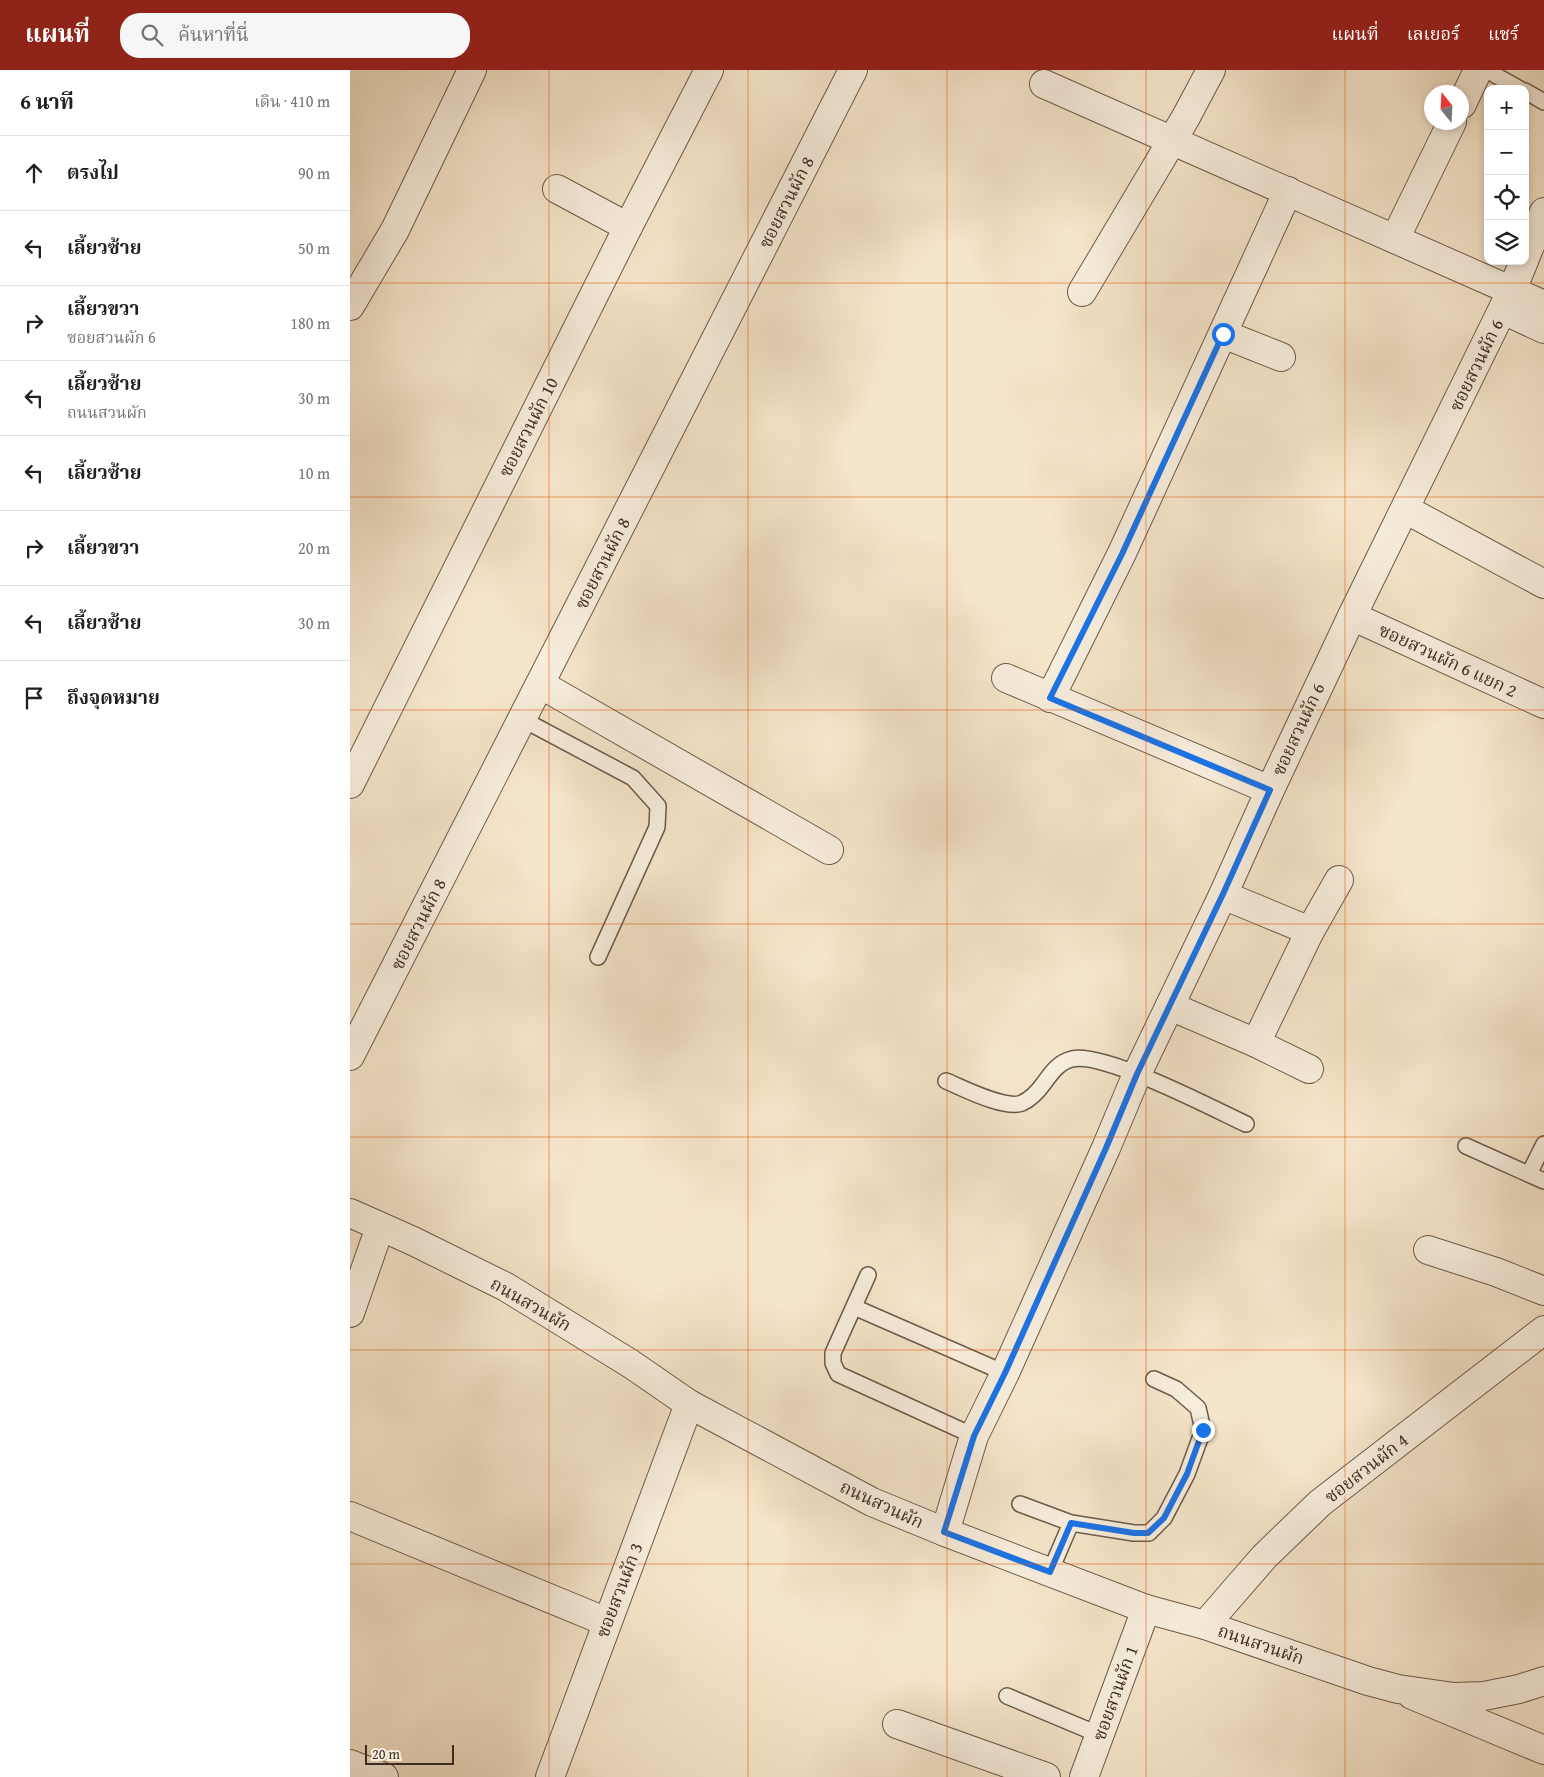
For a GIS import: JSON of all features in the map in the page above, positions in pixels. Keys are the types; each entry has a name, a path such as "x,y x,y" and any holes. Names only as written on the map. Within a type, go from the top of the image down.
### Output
{"street":[{"path":"350,306 360,267 395,230 472,70"},
{"name":"ซอยสวนผัก 10","path":"350,784 628,227 709,70"},
{"name":"ซอยสวนผัก 8","path":"350,1056 853,70"},
{"path":"1082,292 1186,117 1211,70"},
{"path":"1469,95 1487,72"},
{"path":"1044,84 1395,239 1508,300 1544,329"},
{"path":"1395,239 1448,130"},
{"path":"557,189 628,227"},
{"path":"1050,698 1122,554 1288,191"},
{"name":"ซอยสวนผัก 6","path":"1529,250 1544,212"},
{"name":"ซอยสวนผัก 6","path":"944,1532 974,1436 1005,1373 1106,1148 1137,1074 1352,616 1508,300 1523,265"},
{"path":"1508,300 1544,304"},
{"path":"1223,334 1281,357"},
{"path":"1405,509 1544,584"},
{"name":"ซอยสวนผัก 6 แยก 2","path":"1352,616 1544,704"},
{"path":"1006,678 1270,790"},
{"path":"540,684 829,850"},
{"path":"1256,1043 1310,932 1339,880"},
{"path":"1223,894 1310,932"},
{"path":"1170,1006 1256,1043 1309,1070"},
{"name":"ถนนสวนผัก","path":"350,1213 413,1240 506,1287 631,1364 689,1404 872,1502 944,1532 1146,1609 1205,1625 1368,1681 1398,1689 1454,1697 1484,1696 1519,1689 1544,1681"},
{"path":"350,1313 380,1227"},
{"path":"1428,1250 1504,1275 1544,1291"},
{"name":"ซอยสวนผัก 4","path":"1205,1625 1264,1557 1320,1503 1544,1330"},
{"name":"ซอยสวนผัก 3","path":"550,1777 689,1404"},
{"path":"350,1516 607,1622"},
{"name":"ซอยสวนผัก 1","path":"1084,1777 1146,1609"},
{"path":"1398,1689 1544,1750"},
{"path":"897,1724 1046,1777"},
{"path":"350,1764 384,1777"}],"lane":[{"path":"1487,72 1512,85"},
{"path":"1529,94 1544,102"},
{"path":"522,719 633,778 658,806 657,827 598,957"},
{"path":"946,1081 1002,1104 1021,1103 1038,1091 1056,1066 1074,1058 1100,1060 1137,1074 1246,1124"},
{"path":"1529,1174 1544,1144"},
{"path":"1466,1146 1544,1181"},
{"path":"868,1275 833,1353 832,1363 838,1374 974,1436"},
{"path":"854,1307 1005,1373"},
{"path":"1020,1504 1071,1523 1134,1533 1148,1533 1164,1518 1187,1474 1203,1430 1198,1408 1176,1389 1154,1379"},
{"path":"1050,1572 1071,1523"},
{"path":"1007,1696 1100,1734"}],"route":[{"path":"1203,1430 1187,1474 1164,1518 1148,1533 1134,1533 1071,1523 1050,1572 944,1532 974,1436 1005,1373 1106,1148 1137,1074 1223,894 1270,790 1050,698 1122,554 1223,334"}]}
